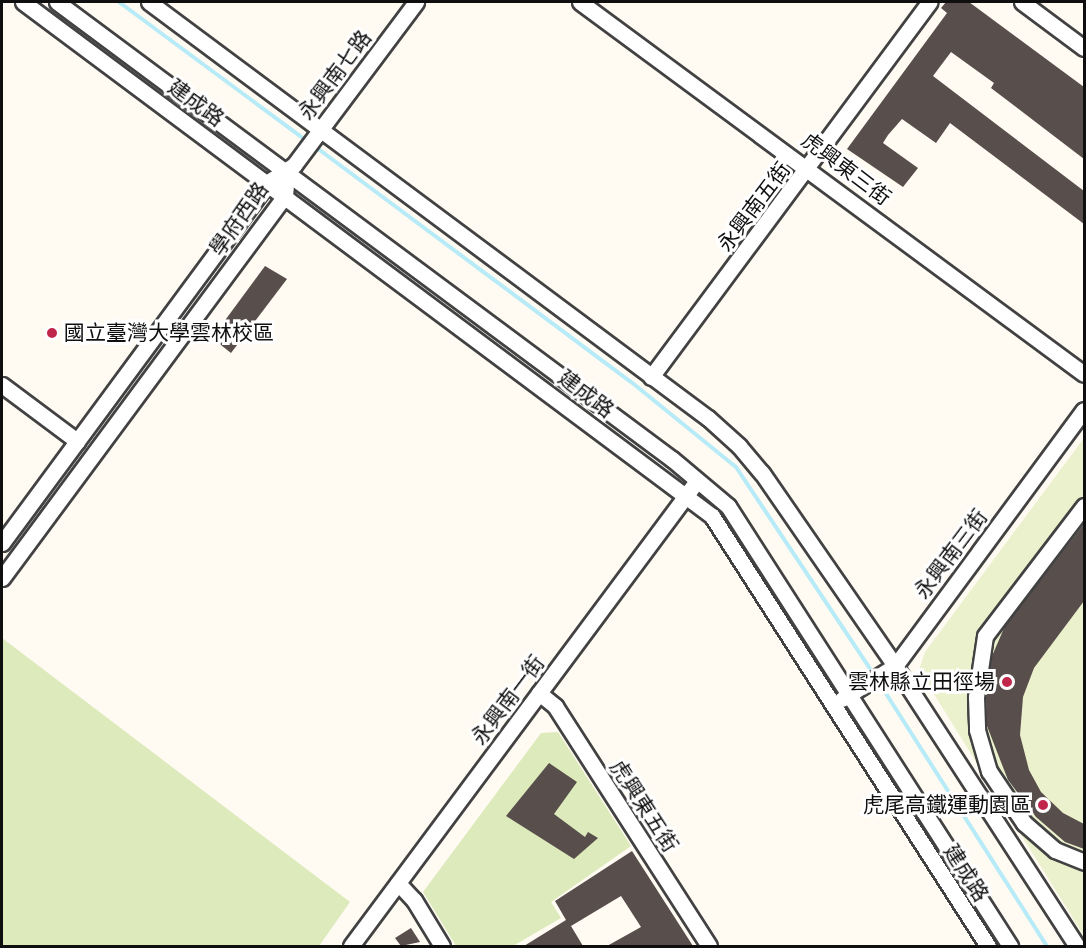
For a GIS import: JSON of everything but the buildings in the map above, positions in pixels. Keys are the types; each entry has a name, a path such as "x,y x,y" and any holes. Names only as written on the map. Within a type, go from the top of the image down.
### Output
{"street":[{"name":"建成路","path":"23,2 687,494 712,516 988,946"},
{"name":"建成路","path":"57,2 291,168 698,479 728,506 852,694 1010,946"},
{"path":"149,2 319,132 708,418 762,472 1077,946"},
{"name":"永興南七路","path":"291,168 416,2"},
{"name":"虎興東三街","path":"580,2 809,168 1084,374"},
{"name":"永興南五街","path":"651,377 809,168 929,2"},
{"path":"1022,2 1084,48"},
{"name":"學府西路","path":"2,543 268,182 291,168"},
{"name":"學府西路","path":"2,578 285,195 291,168"},
{"path":"2,385 77,441"},
{"name":"永興南三街","path":"833,704 891,669 1084,410"},
{"name":"永興南一街","path":"351,946 698,479"},
{"path":"1084,506 985,636 976,697 977,729 989,771 1024,823 1055,850 1084,862"},
{"name":"虎興東五街","path":"539,693 555,706 709,946"},
{"path":"398,883 414,900 442,946"}],"green space":[{"name":"虎尾高鐵運動園區","path":"1084,438 1084,936 919,670 925,652"},
{"path":"2,638 350,902 319,946 2,946"},
{"path":"558,732 631,846 551,902 561,918 513,946 456,946 423,892 541,733"}],"waterway":[{"path":"119,2 307,141"},
{"path":"313,145 630,381 736,467 874,675"},
{"path":"878,681 1047,946"}],"place":[{"name":"國立臺灣大學雲林校區","path":"52,333"},
{"name":"雲林縣立田徑場","path":"1007,682"},
{"name":"虎尾高鐵運動園區","path":"1043,805"}]}
